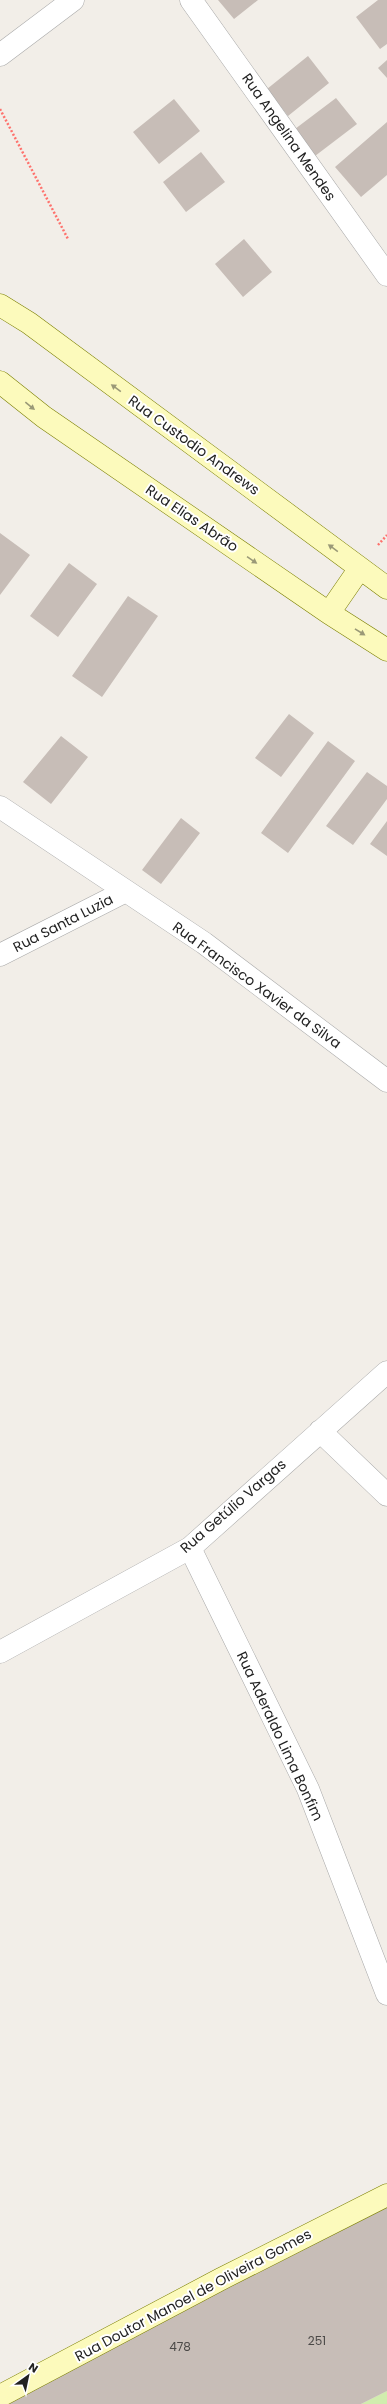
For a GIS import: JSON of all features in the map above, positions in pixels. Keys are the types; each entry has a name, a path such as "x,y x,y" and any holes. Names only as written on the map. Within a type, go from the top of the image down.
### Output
{"street":[{"path":"0,55 73,0"},
{"name":"Rua Angelina Mendes","path":"191,0 387,275"},
{"name":"Rua Custodio Andrews","path":"0,305 29,323 387,588"},
{"name":"Rua Elias Abrão","path":"0,382 44,417 329,613 387,650"},
{"path":"329,613 360,568"},
{"name":"Rua Francisco Xavier da Silva","path":"0,806 204,943 387,1081"},
{"name":"Rua Santa Luzia","path":"0,955 126,891"},
{"name":"Rua Getúlio Vargas","path":"0,1652 190,1548 387,1372"},
{"path":"320,1431 387,1495"},
{"name":"Rua Aderaldo Lima Bonfim","path":"190,1548 308,1789 387,1994"},
{"name":"Rua Doutor Manoel de Oliveira Gomes","path":"0,2396 221,2279 387,2195"}],"path":[{"path":"0,109 68,239"}],"green space":[{"path":"387,2391 387,2404 361,2404"}],"building":[{"path":"218,0 258,0 234,19"},
{"path":"378,0 387,0 387,44 380,49 356,17"},
{"path":"308,56 329,83 288,116 267,89"},
{"path":"387,60 387,78 378,68"},
{"path":"336,98 357,124 315,156 295,129"},
{"path":"174,99 200,131 159,164 133,132"},
{"path":"387,122 387,175 361,197 335,167"},
{"path":"201,152 225,182 186,212 163,182"},
{"path":"244,239 272,272 243,297 215,264"},
{"path":"0,533 30,555 0,595"},
{"path":"69,563 97,584 58,637 30,616"},
{"path":"128,596 158,616 102,697 72,676"},
{"path":"289,714 314,733 281,777 255,758"},
{"path":"61,736 88,757 51,804 23,782"},
{"path":"328,741 355,761 288,853 261,833"},
{"path":"367,772 387,786 387,799 353,845 326,826"},
{"path":"181,818 200,833 161,884 142,870"},
{"path":"387,821 387,856 370,844"},
{"path":"387,2201 387,2391 361,2404 0,2404"}]}
